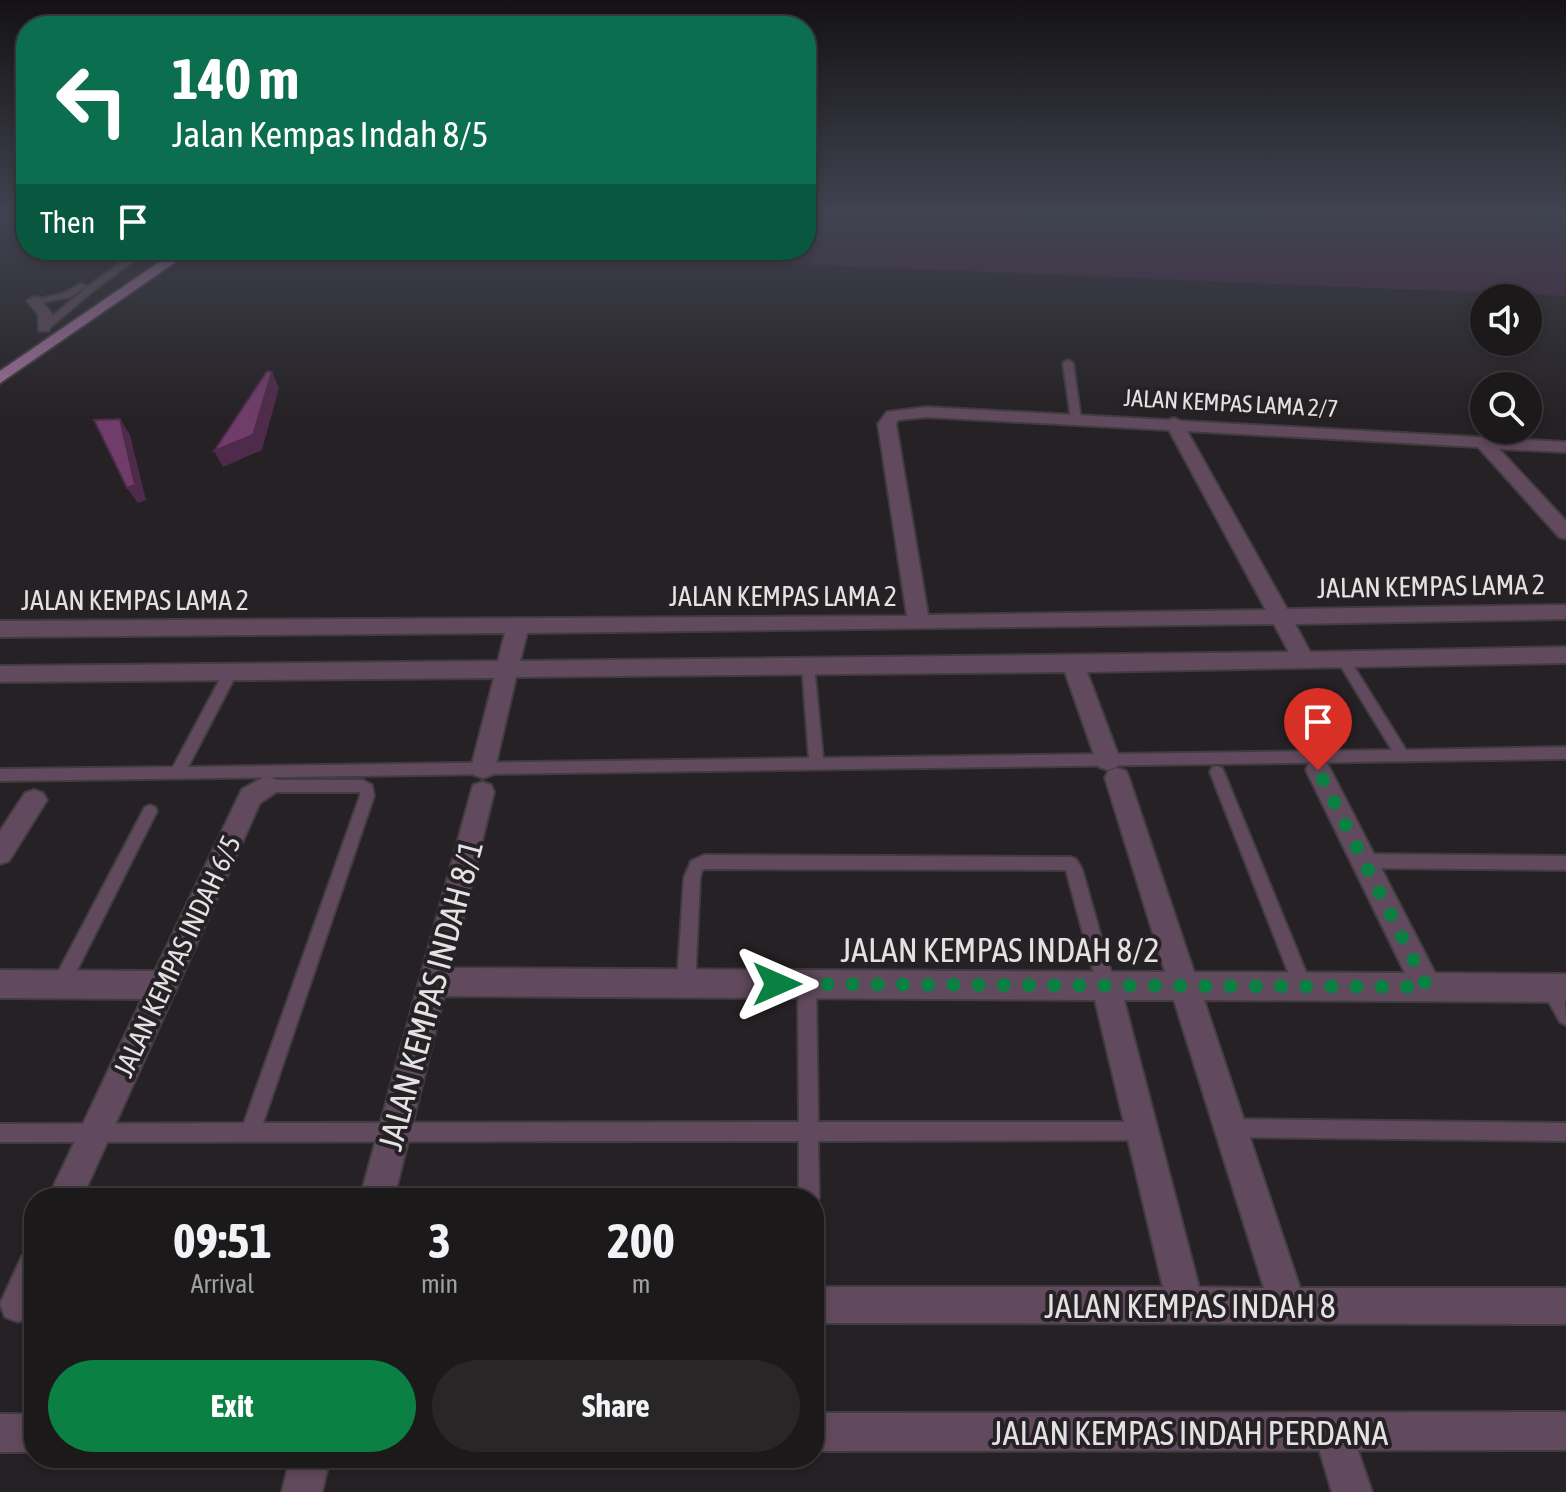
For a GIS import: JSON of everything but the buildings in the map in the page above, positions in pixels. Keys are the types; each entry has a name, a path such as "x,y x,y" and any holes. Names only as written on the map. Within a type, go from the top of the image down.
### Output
{"main road":[{"path":"39,331 114,283"},
{"path":"0,378 139,283"}],"street":[{"path":"34,301 45,314 39,331"},
{"name":"JALAN KEMPAS LAMA 2/7","path":"919,623 887,424 893,416 926,412 1470,441"},
{"path":"1174,423 1304,660"},
{"path":"1485,444 1566,533"},
{"name":"JALAN KEMPAS LAMA 2/7","path":"1516,444 1566,447"},
{"name":"JALAN KEMPAS LAMA 2","path":"0,629 919,623 1566,612"},
{"name":"JALAN KEMPAS INDAH 8/1","path":"380,1188 433,982 518,625"},
{"path":"0,674 1073,664 1566,655"},
{"path":"1073,664 1113,769 1288,1305"},
{"path":"1318,770 1427,987"},
{"name":"JALAN KEMPAS INDAH 6/5","path":"70,1188 251,796 266,786"},
{"path":"0,853 34,800"},
{"name":"JALAN KEMPAS INDAH 8/2","path":"433,982 1558,988"},
{"path":"0,984 163,985"},
{"path":"1106,986 1185,1305"},
{"name":"JALAN KEMPAS INDAH 8","path":"824,1305 1566,1306"},
{"name":"JALAN KEMPAS INDAH PERDANA","path":"824,1432 1566,1431"},
{"path":"1333,1432 1352,1492"},
{"path":"0,1433 24,1433"},
{"path":"302,1492 308,1468"}],"lane":[{"path":"34,301 75,291 89,283"},
{"path":"39,331 99,283"},
{"path":"1068,363 1076,419"},
{"path":"1343,660 1403,756"},
{"path":"808,666 816,763"},
{"path":"178,771 231,671"},
{"path":"0,775 178,771 482,780 816,763 1113,769 1403,756 1566,753"},
{"path":"1217,772 1303,987"},
{"path":"250,1134 367,796 367,789 363,786 266,786"},
{"path":"61,984 150,811"},
{"path":"1363,861 1566,863"},
{"path":"686,984 692,878 696,866 704,862 1034,863 1071,864 1106,986"},
{"path":"807,984 809,1188"},
{"path":"1558,988 1566,1016"},
{"path":"1230,1128 1566,1132"},
{"path":"0,1133 1142,1131"}],"shaded area":[{"path":"1243,283 1566,283 1566,296 1542,295 1542,284 1470,284 1470,292"}],"route":[{"path":"777,984 1427,987 1318,770"}]}
